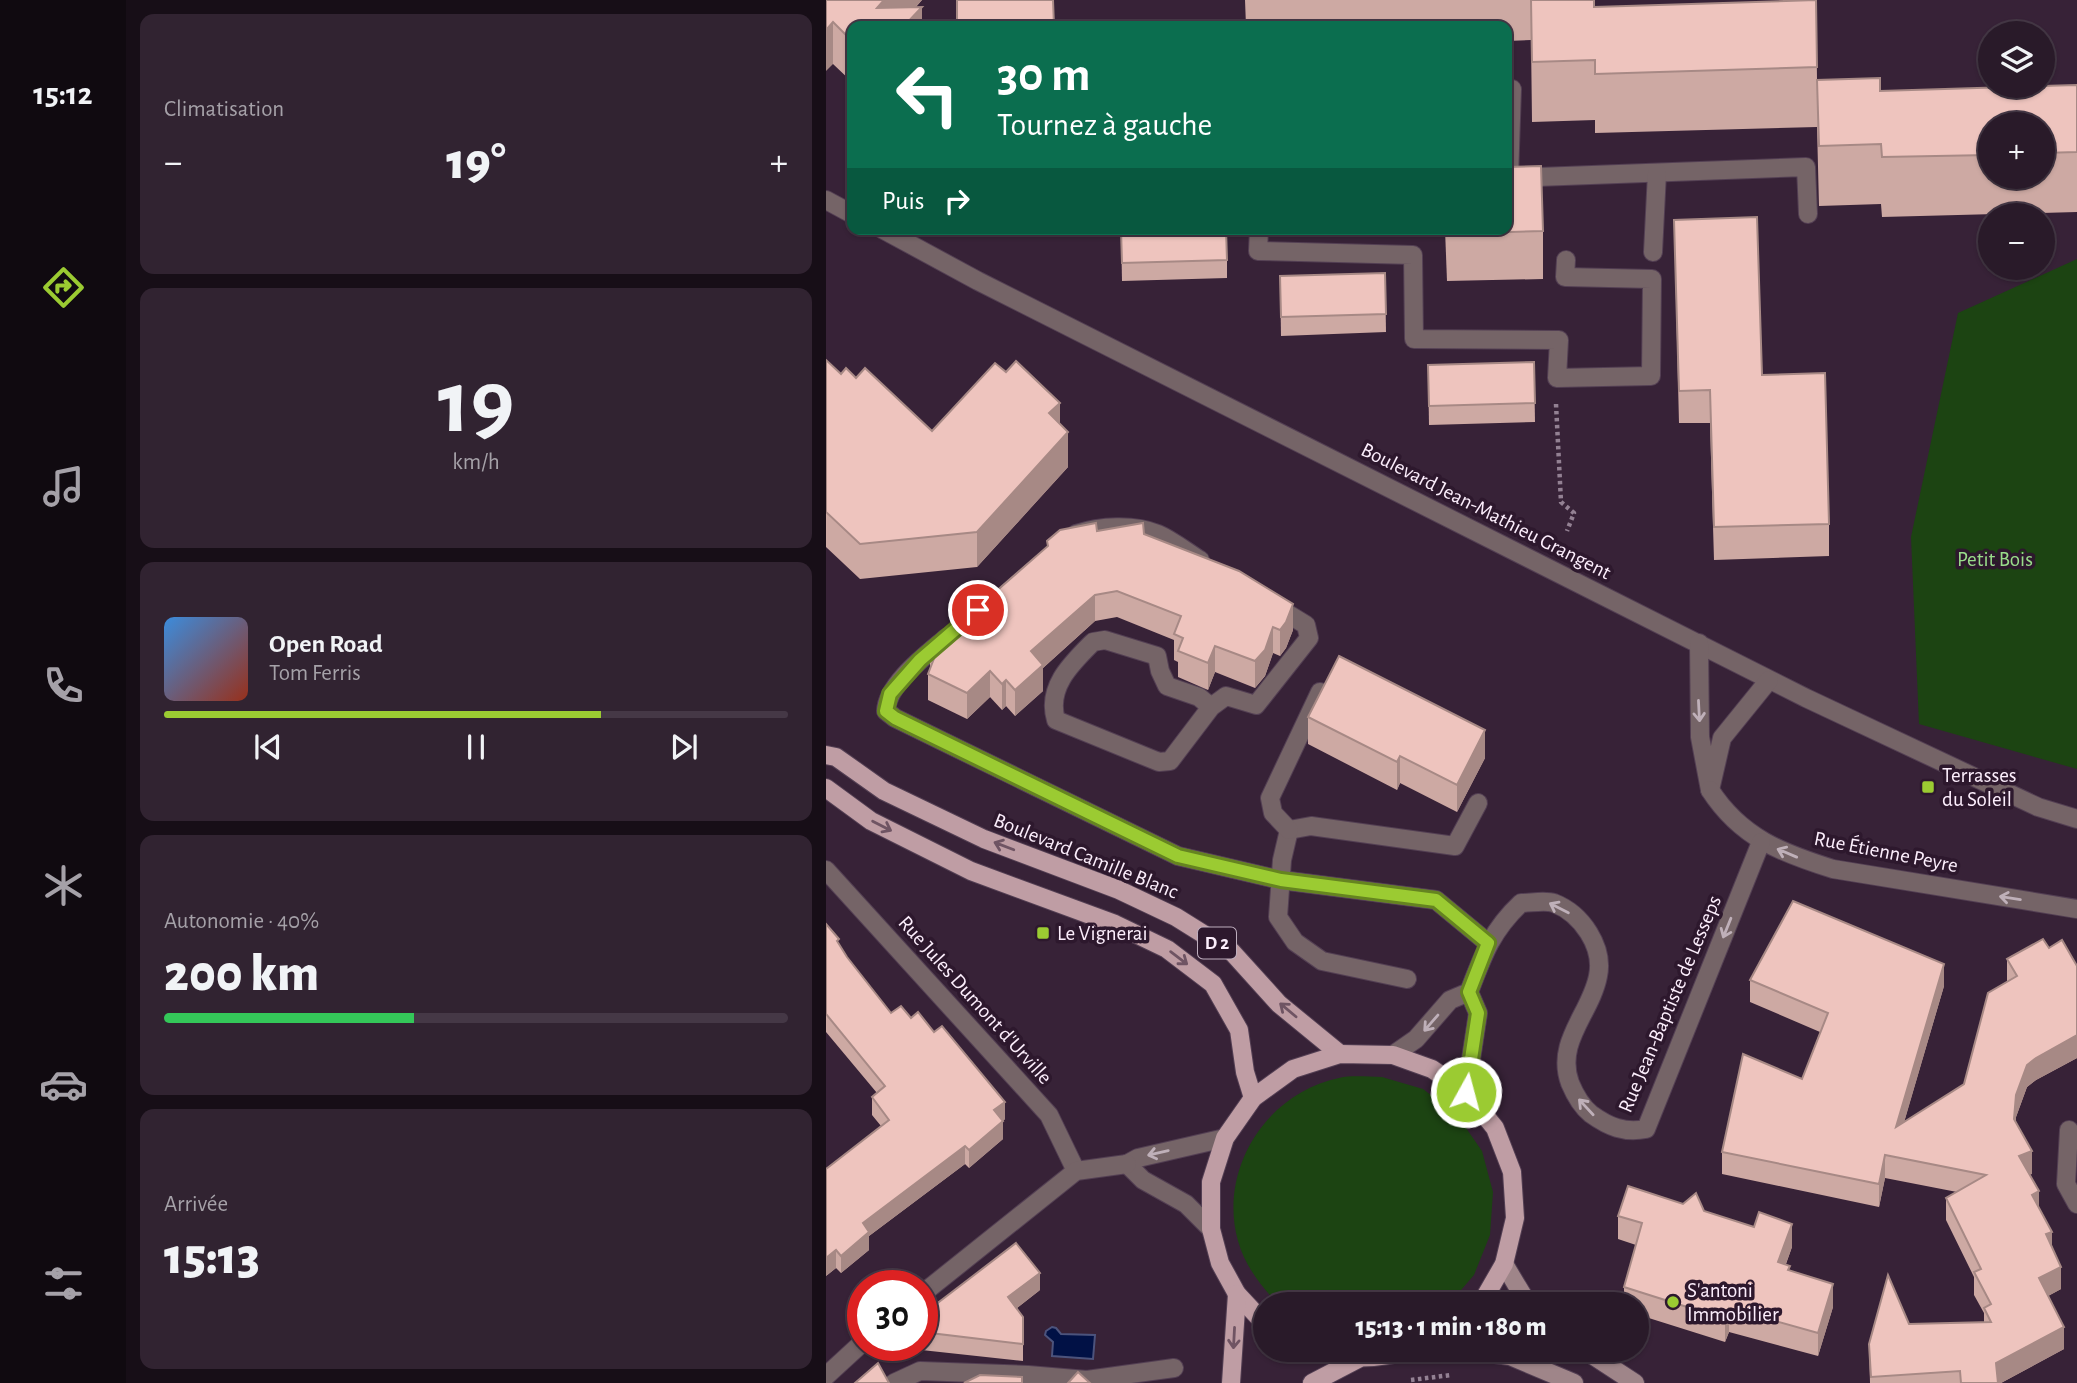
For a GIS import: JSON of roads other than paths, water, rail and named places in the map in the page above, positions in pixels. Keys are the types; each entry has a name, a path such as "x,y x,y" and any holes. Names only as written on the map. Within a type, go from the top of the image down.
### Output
{"main road":[{"name":"Boulevard Camille Blanc","path":"826,755 836,757 884,791 984,839 1119,890 1176,917 1232,952 1279,1004 1340,1054"},
{"name":"D 2","path":"826,788 871,821 971,871 1115,924 1167,949 1213,984 1239,1030 1245,1072 1253,1098"},
{"path":"1253,1311 1237,1294 1220,1263 1211,1229 1211,1182 1225,1138 1253,1098 1293,1069 1340,1054 1393,1055 1432,1069 1466,1092 1495,1128 1512,1172 1515,1218 1504,1264 1486,1292"},
{"path":"1504,1264 1521,1292"},
{"path":"1231,1383 1237,1294"},
{"path":"1312,1383 1352,1362"},
{"path":"1524,1362 1574,1383"},
{"path":"1602,1362 1634,1383"}],"street":[{"path":"1512,178 1806,167 1808,214"},
{"path":"1653,252 1657,173"},
{"path":"826,200 847,211"},
{"name":"Boulevard Jean-Mathieu Grangent","path":"892,235 978,281 1769,680 2038,807 2077,819"},
{"path":"1259,235 1258,251 1413,255 1414,339 1559,340 1557,379 1651,376 1652,279 1565,277 1566,260"},
{"path":"1055,542 1094,528 1137,530 1158,534 1215,569"},
{"path":"1211,707 1199,697 1167,686 1157,656 1105,640 1093,642 1064,671 1052,706 1056,720 1159,762 1170,761 1211,707 1226,696 1256,705 1309,638 1306,625 1261,597"},
{"path":"961,624 920,660 890,694 886,711 895,718 1178,856 1281,880 1436,900 1488,943"},
{"name":"Rue Étienne Peyre","path":"1699,643 1700,737 1710,790 1719,805 1761,842 1833,869 2077,909"},
{"path":"1710,790 1723,738 1769,680"},
{"path":"1290,830 1273,813 1270,798 1320,692"},
{"path":"1290,830 1311,826 1455,846 1478,803"},
{"path":"1290,830 1282,860 1278,917 1295,942 1322,961 1407,979"},
{"name":"Rue Jean-Baptiste de Lesseps","path":"1469,992 1488,943 1504,919 1521,903 1552,903 1572,915 1594,942 1598,977 1571,1039 1566,1073 1584,1108 1600,1120 1624,1131 1646,1129 1761,842"},
{"name":"Rue Jules Dumont d'Urville","path":"826,870 1049,1115 1076,1171"},
{"path":"1393,1055 1416,1039 1450,1000 1469,992 1478,1013 1466,1092"},
{"path":"2068,1130 2066,1184 2077,1204"},
{"path":"938,1281 1076,1171 1127,1164 1138,1158 1225,1138"},
{"path":"1127,1164 1143,1180 1186,1204 1211,1229"},
{"path":"826,1376 847,1357"},
{"path":"894,1383 920,1371 1087,1380 1174,1368"}],"place":[{"name":"Terrasses du Soleil","path":"1928,787"},
{"name":"Le Vignerai","path":"1043,933"},
{"name":"S'antoni Immobilier","path":"1673,1302"}],"park label":[{"name":"Petit Bois","path":"1995,559"}]}
